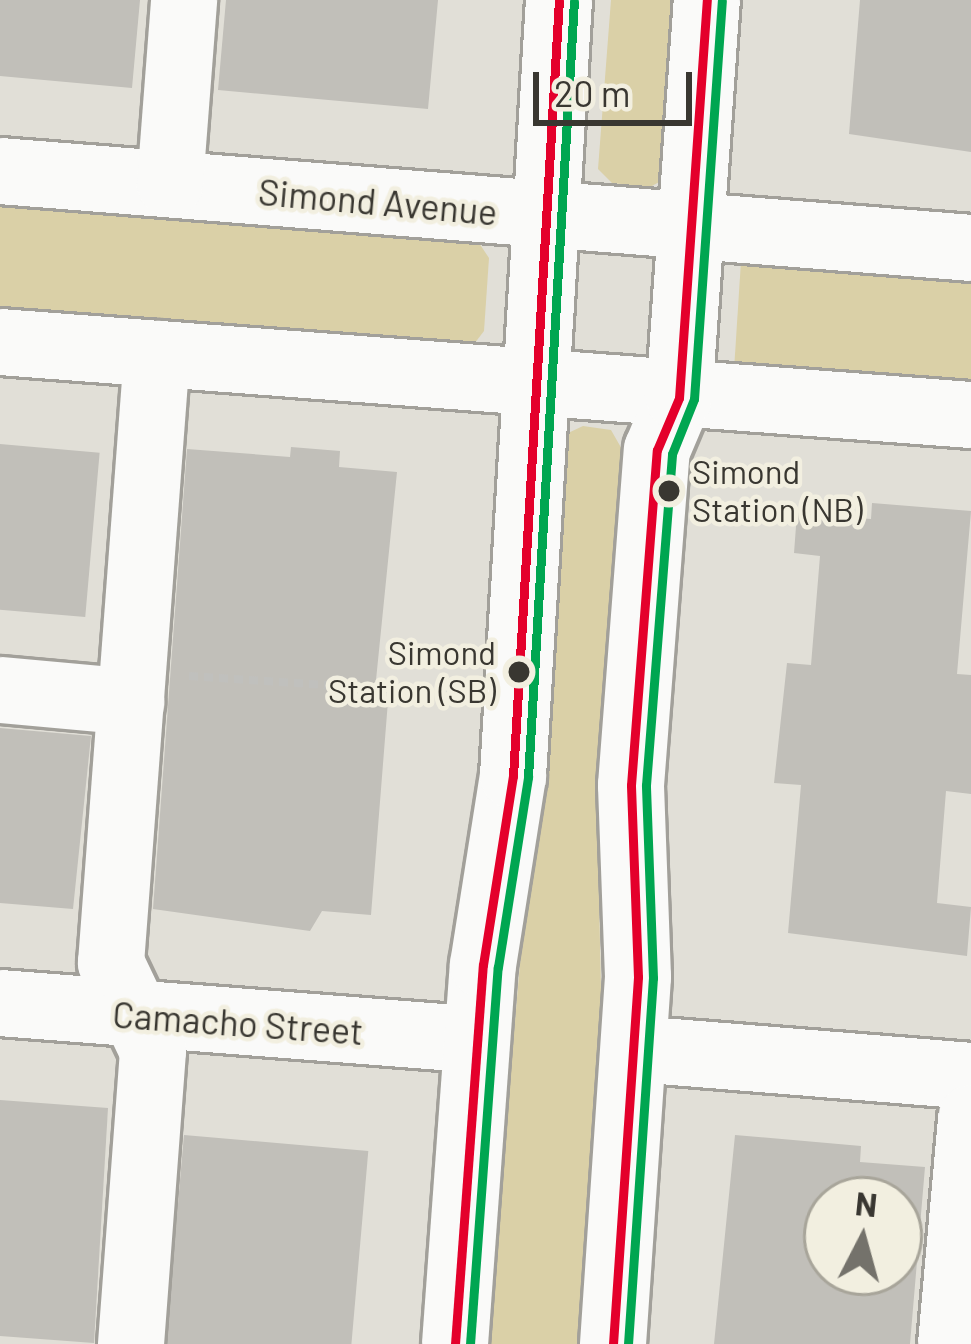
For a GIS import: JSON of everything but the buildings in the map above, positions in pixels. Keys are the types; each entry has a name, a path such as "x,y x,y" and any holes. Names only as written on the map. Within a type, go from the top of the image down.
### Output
{"street":[{"path":"170,184 184,0"},
{"path":"455,1344 477,1040 514,755 537,440 531,386 559,0"},
{"path":"614,1344 636,1049 631,785 657,449 679,398 707,0"},
{"name":"Simond Avenue","path":"0,171 971,248"},
{"path":"0,342 679,398 971,415"},
{"path":"131,1344 153,1052 111,963 157,354"},
{"path":"0,690 133,675"},
{"name":"Camacho Street","path":"0,1004 477,1040"},
{"path":"636,1049 971,1076"},
{"path":"951,1344 971,1118"}],"path":[{"path":"133,675 184,652 183,675 430,692"}],"shaded area":[{"path":"611,0 682,0 663,180 650,187 612,183 598,169"},
{"path":"0,197 477,240 489,258 484,331 471,348 0,321"},
{"path":"741,261 971,270 971,394 734,370"},
{"path":"583,426 611,430 623,451 597,807 602,1035 579,1344 487,1344 566,434"}],"transit line":[{"path":"455,1344 483,965 513,776 559,0"},
{"path":"613,1344 638,977 631,785 657,450 679,398 707,0"},
{"path":"470,1344 498,967 528,777 574,1"},
{"path":"628,1344 653,978 646,785 672,454 694,399 722,1"}],"place":[{"name":"Simond Station (NB)","path":"669,491"},
{"name":"Simond Station (SB)","path":"519,672"}]}
